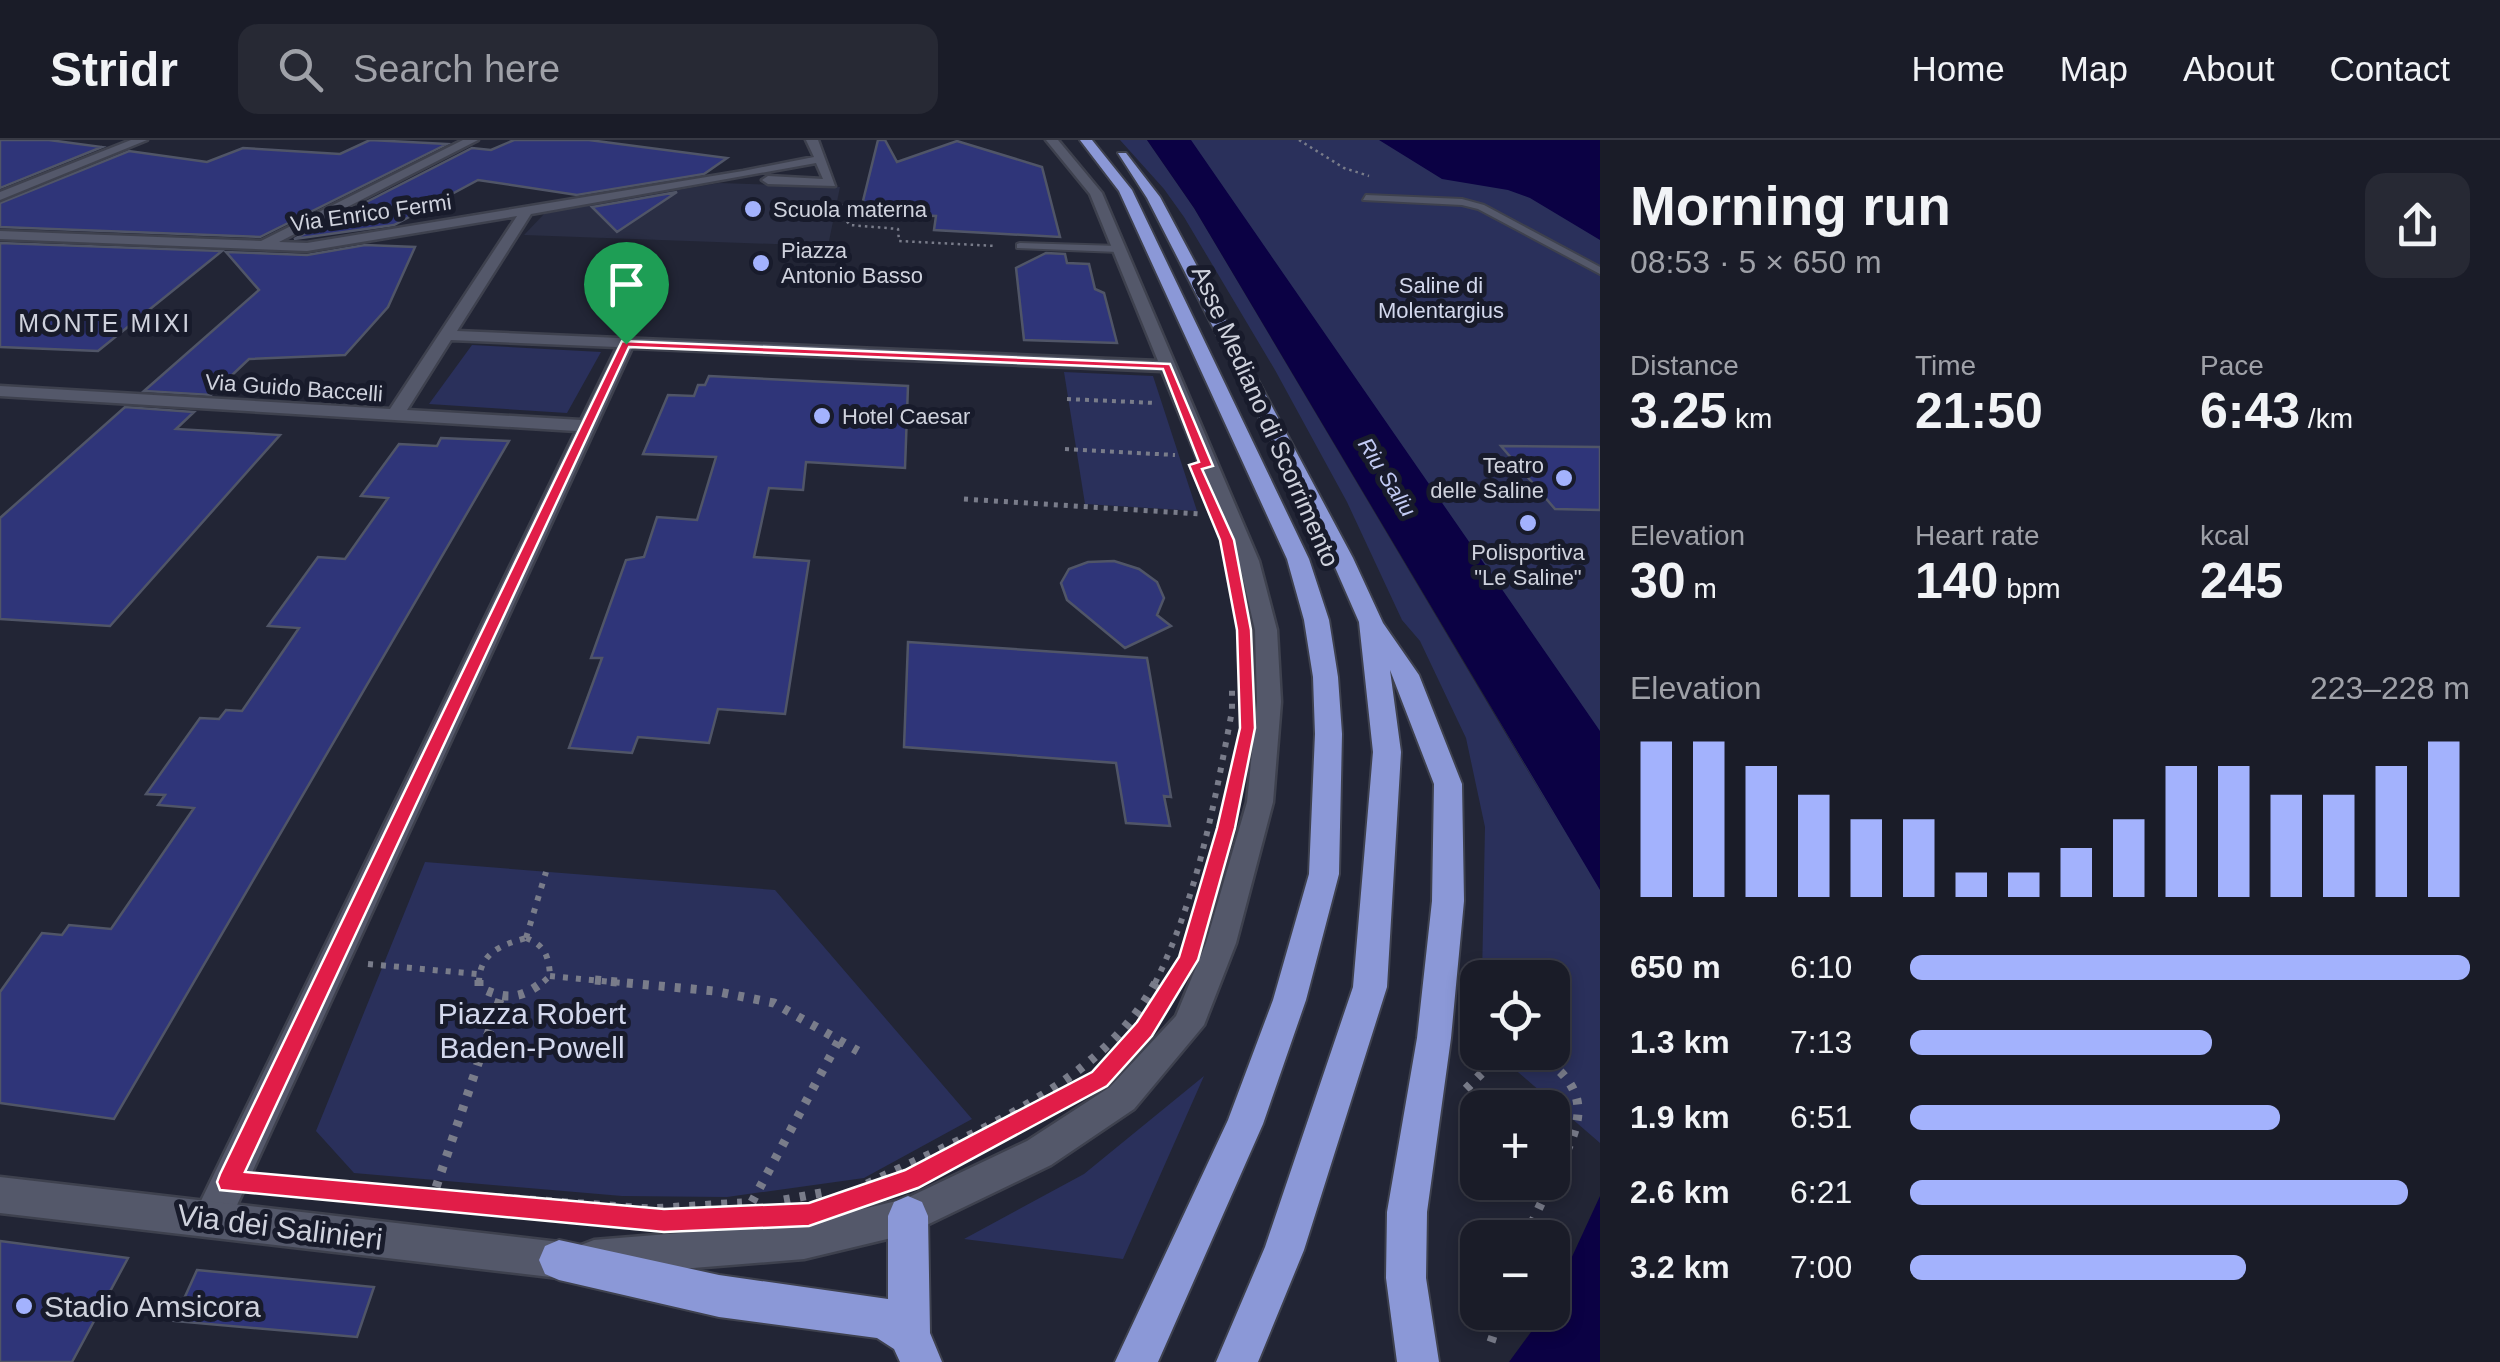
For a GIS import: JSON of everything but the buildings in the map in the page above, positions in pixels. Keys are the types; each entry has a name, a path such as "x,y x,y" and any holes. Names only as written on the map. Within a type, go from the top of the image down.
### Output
{"highway":[{"name":"Asse Mediano di Scorrimento","path":"1086,140 1116,173 1125,190 1298,558 1316,606 1330,698 1325,870 1272,1057 1199,1236 1136,1362"},
{"name":"Asse Mediano di Scorrimento","path":"1108,140 1153,197 1342,558 1371,622 1387,752 1370,987 1284,1250 1237,1362"},
{"path":"1371,622 1406,675 1448,784 1448,901 1434,1038 1407,1212 1406,1278 1418,1362"},
{"path":"892,1204 915,1348"},
{"path":"559,1260 719,1296 883,1318 915,1348"}],"street":[{"path":"0,196 141,140"},
{"path":"261,246 472,140"},
{"path":"812,140 831,183"},
{"name":"Via dei Salinieri","path":"0,1195 559,1260 804,1240 892,1204 1038,1153 1122,1098 1188,1024 1221,943 1260,802 1268,702 1266,630 1249,561 1119,248 1088,179 1052,140"},
{"name":"Via Enrico Fermi","path":"0,235 307,246 820,159"},
{"name":"Via Enrico Fermi","path":"743,175 831,183"},
{"path":"394,417 528,209"},
{"path":"446,335 1167,366"},
{"path":"212,1218 626,344"},
{"name":"Via Guido Baccelli","path":"0,391 585,426"}],"lane":[{"path":"1366,198 1462,202 1481,207 1600,271"},
{"path":"1020,246 1119,248"}],"path":[{"path":"831,183 845,187 840,209 850,225 890,226 898,229 899,241 1004,250"},
{"path":"1067,400 1170,404"},
{"path":"1065,449 1186,455"},
{"path":"964,499 1207,518 1201,500"},
{"path":"848,1188 864,1185 976,1131 1093,1062 1124,1030 1164,970 1202,863 1232,711 1232,671"},
{"path":"526,938 546,872"},
{"path":"550,976 549,956 538,942 526,938 496,946 477,974 479,987 500,999 528,996 550,976 714,991 774,1003 858,1051"},
{"path":"333,960 477,974"},
{"path":"432,1198 500,999"},
{"path":"752,1202 840,1040"},
{"path":"1465,1090 1485,1070"},
{"path":"1566,1070 1588,1100 1588,1114 1570,1148"},
{"path":"979,1143 1014,1125"},
{"path":"780,1201 830,1192"},
{"path":"432,1198 645,1219"},
{"path":"860,1198 892,1204"},
{"path":"413,1200 650,1209 766,1202"},
{"path":"1491,1342 1495,1330"}],"shaded area":[{"path":"719,183 840,187 828,246 524,235 545,213"}],"green space":[{"name":"Saline di Molentargius","path":"1120,140 1147,140 1194,208 1561,827 1201,208 1150,140 1600,140 1600,1143 1570,1117 1570,1090 1539,1090 1516,1070 1570,1070 1570,960 1482,960 1485,827 1466,738 1420,641 1402,620 1347,502 1275,370 1164,189"},
{"path":"472,345 601,352 567,413 429,404"},
{"path":"1064,372 1153,376 1197,511 1085,504"},
{"name":"Piazza Robert Baden-Powell","path":"425,862 775,890 972,1119 864,1178 727,1197 622,1196 354,1173 316,1131"},
{"path":"1204,1076 1123,1259 964,1239 1084,1174"}],"water":[{"name":"Riu Saliu","path":"1147,140 1191,140 1600,731 1600,890 1194,208"},
{"path":"1379,140 1600,140 1600,240 1530,198 1508,190 1442,179"},
{"path":"1600,1196 1600,1362 1509,1362 1533,1330 1570,1330 1570,1261"}],"place":[{"name":"Scuola materna","path":"753,209"},
{"name":"Piazza Antonio Basso","path":"761,263"},
{"name":"Hotel Caesar","path":"822,416"},
{"name":"Teatro delle Saline","path":"1564,478"},
{"name":"Polisportiva \"Le Saline\"","path":"1528,523"},
{"name":"Stadio Amsicora","path":"24,1306"}],"district":[{"name":"MONTE MIXI","path":"105,323"}],"route":[{"path":"626,344 1167,366 1206,466 1194,465 1227,540 1244,630 1248,728 1226,828 1188,960 1144,1029 1100,1079 910,1180 809,1215 664,1221 228,1182 585,426 626,344"}]}
